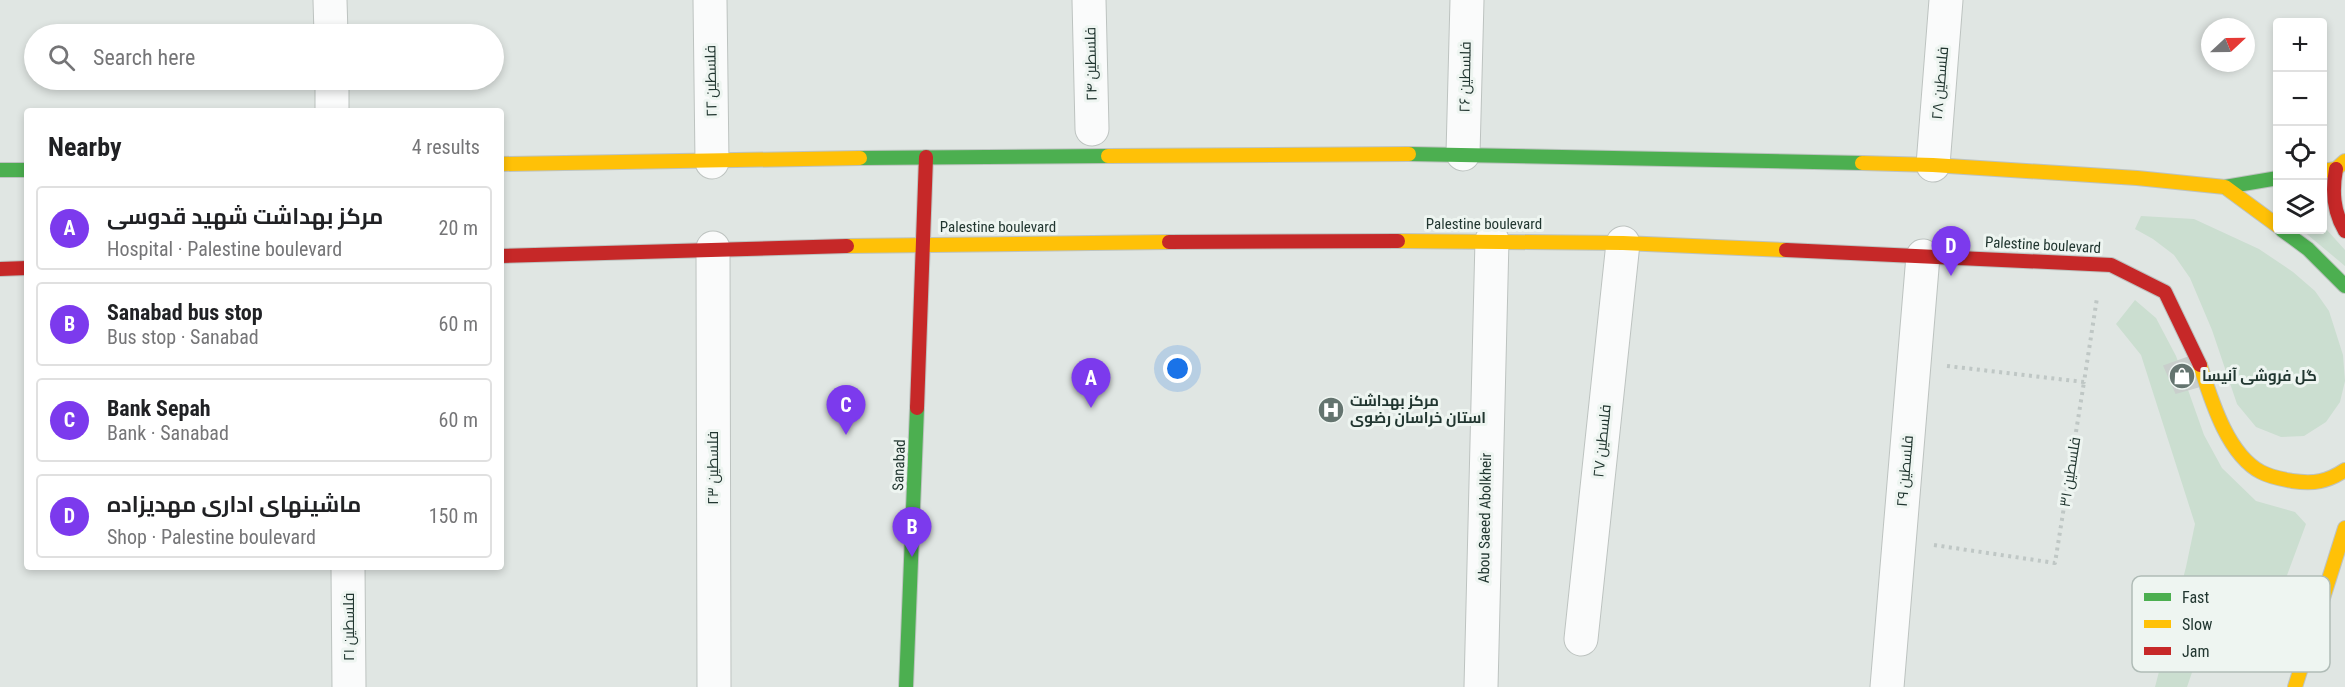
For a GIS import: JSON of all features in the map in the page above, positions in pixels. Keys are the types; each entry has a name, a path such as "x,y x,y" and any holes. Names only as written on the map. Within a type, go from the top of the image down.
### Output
{"main road":[{"path":"504,164 926,157 1463,154 1933,165 2137,178 2225,187 2273,179"},
{"name":"Sanabad","path":"906,687 926,157"},
{"path":"2334,167 2332,188 2337,221 2345,231"},
{"path":"0,170 24,170"},
{"path":"2225,187 2273,223"},
{"path":"2287,234 2308,249 2345,286"},
{"name":"Palestine boulevard","path":"504,256 713,248 924,244 1492,240 1623,243 2111,265 2165,292 2198,360 2220,426 2242,456 2260,472 2281,479 2306,483 2330,480 2345,470"},
{"path":"0,269 24,268"},
{"path":"2330,576 2345,528"},
{"path":"2295,687 2300,672"}],"street":[{"path":"330,0 331,24"},
{"name":"فلسطین ۲۲","path":"710,0 712,162"},
{"name":"فلسطین ۲۴","path":"1089,0 1092,129"},
{"name":"فلسطین ۲۶","path":"1463,154 1467,0"},
{"name":"فلسطین ۲۸","path":"1933,165 1947,0"},
{"path":"332,90 332,108"},
{"name":"Abou Saeed Abolkheir","path":"1481,687 1492,240"},
{"name":"فلسطین ۲۷","path":"1581,639 1623,243"},
{"name":"فلسطین ۲۳","path":"713,248 714,687"},
{"name":"فلسطین ۲۹","path":"1887,687 1923,256"},
{"name":"فلسطین ۲۱","path":"348,570 349,687"}],"path":[{"name":"فلسطین ۳۱","path":"1899,540 2055,563 2103,265"},
{"path":"1915,362 2084,382"}],"green space":[{"path":"2141,216 2194,219 2259,249 2293,272 2315,291 2329,311 2343,355 2345,381 2340,402 2326,422 2304,436 2281,437 2256,427 2237,404 2212,330 2190,278 2174,255 2135,229"},
{"path":"2327,230 2345,250 2345,266 2307,234 2327,234"},
{"path":"2135,300 2156,318 2176,356 2204,435 2222,468 2256,501 2295,512 2306,524 2287,576 2184,576 2195,524 2141,355 2116,324"},
{"path":"2159,672 2192,672 2187,687 2155,687"}],"building":[{"name":"گل فروشی آنیسا","path":"2189,357 2201,386 2176,393 2164,366"}],"traffic: fast":[{"path":"1409,154 1862,163"},
{"path":"860,158 1108,156"},
{"path":"0,170 24,170"},
{"path":"2225,187 2273,179"},
{"path":"2287,234 2308,249 2345,286"},
{"path":"906,687 917,408"}],"traffic: slow":[{"path":"1108,156 1409,154"},
{"path":"504,164 860,158"},
{"path":"2327,170 2336,169 2345,161"},
{"path":"1862,163 1933,165 2137,178 2225,187 2273,222"},
{"path":"1398,241 1623,243 1786,250"},
{"path":"847,246 1169,242"},
{"path":"2200,365 2222,424 2249,464 2268,475 2300,482 2326,480 2345,470"},
{"path":"2330,576 2345,528"},
{"path":"2295,687 2300,672"}],"traffic: jam":[{"path":"917,408 926,157"},
{"path":"2336,169 2334,201 2345,231"},
{"path":"1169,242 1398,241"},
{"path":"504,256 847,246"},
{"path":"1786,250 2111,265 2165,292 2200,365"},
{"path":"0,269 24,268"}],"place":[{"name":"ماشینهای اداری مهدیزاده","path":"1951,276"},
{"name":"گل فروشی آنیسا","path":"2182,376"},
{"name":"مرکز بهداشت شهید قدوسی","path":"1091,408"},
{"name":"مرکز بهداشت استان خراسان رضوی","path":"1331,410"},
{"name":"Bank Sepah","path":"846,435"},
{"name":"Sanabad bus stop","path":"912,557"}]}
